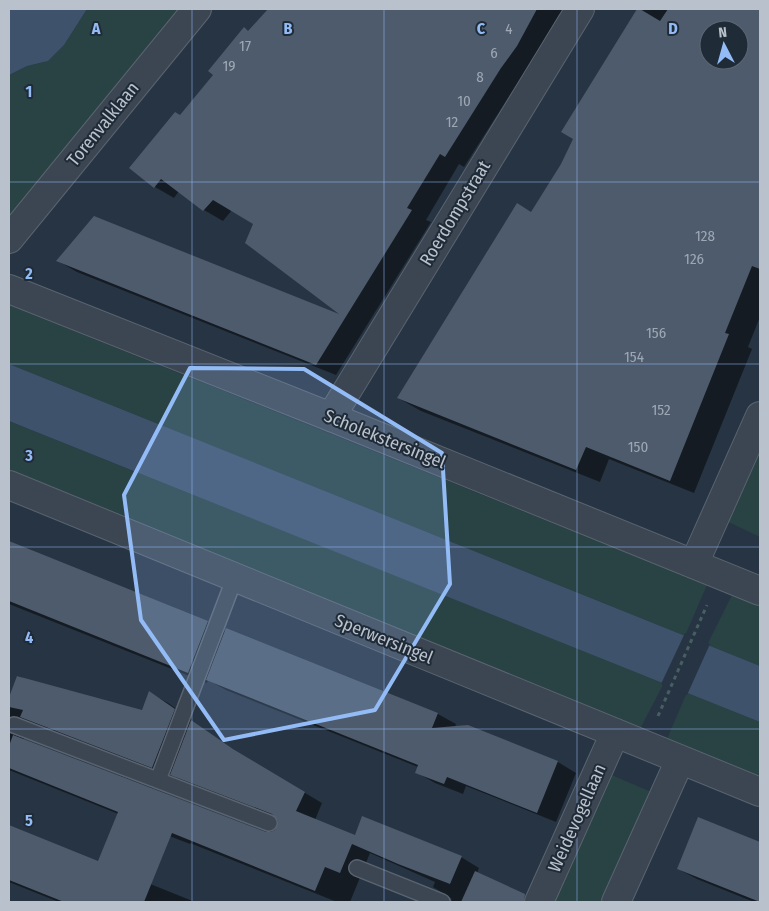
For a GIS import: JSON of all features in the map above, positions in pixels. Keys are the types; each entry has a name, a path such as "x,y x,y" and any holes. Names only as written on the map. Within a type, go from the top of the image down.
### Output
{"street":[{"name":"Torenvalklaan","path":"9,239 197,9"},
{"name":"Roerdompstraat","path":"331,417 580,9"},
{"name":"Scholekstersingel","path":"9,289 331,417 760,592"},
{"path":"694,564 760,416"},
{"name":"Sperwersingel","path":"9,485 760,792"},
{"name":"Weidevogellaan","path":"539,902 615,733"},
{"path":"616,902 680,760"}],"lane":[{"path":"158,780 234,577"},
{"path":"14,724 269,823"},
{"path":"357,868 442,902"}],"path":[{"path":"655,723 709,602"}],"highlighted area":[{"path":"190,368 304,369 442,453 450,584 375,710 224,740 141,620 124,495"}],"green space":[{"path":"87,9 184,9 9,221 9,75 27,66 48,61 64,45"},
{"path":"9,305 707,585 685,636 9,364"},
{"path":"9,421 664,683 640,729 9,477"},
{"path":"760,434 760,537 722,519"},
{"path":"732,595 760,606 760,666 707,645"},
{"path":"687,692 760,722 760,779 667,739"},
{"path":"607,773 656,794 607,902 549,902"}],"water":[{"path":"9,9 87,9 64,45 48,61 27,66 9,75"},
{"path":"9,364 760,666 760,722 9,421"}],"pier":[{"path":"685,633 710,644 687,695 661,684"}],"building":[{"path":"268,9 537,9 517,46 445,157 440,154 407,208 412,210 316,365 56,261 94,216 339,314 245,243 253,224 213,200 203,211 161,179 154,188 129,168 175,112 180,115 213,75 208,71 244,27 248,31"},
{"path":"637,9 660,21 668,9 760,9 760,269 752,266 725,333 729,334 670,481 586,447 576,470 397,398 517,203 531,212 561,164 573,139 561,132"},
{"path":"9,541 208,621 188,673 9,601"},
{"path":"226,628 438,713 432,728 468,725 558,761 537,813 447,777 444,784 415,773 418,765 206,680"},
{"path":"17,676 142,710 149,691 175,709 152,768 20,717 23,710 9,707 9,697"},
{"path":"191,720 233,749 305,792 296,811 355,835 362,816 462,856 450,884 352,844 340,873 325,867 315,891 172,833 144,902 64,902 9,880 9,825 98,861 118,812 9,768 9,746 13,735 266,832 275,830 278,821 272,814 170,775"},
{"path":"698,817 760,842 760,902 677,869"},
{"path":"475,871 525,894 524,902 461,902"}]}
